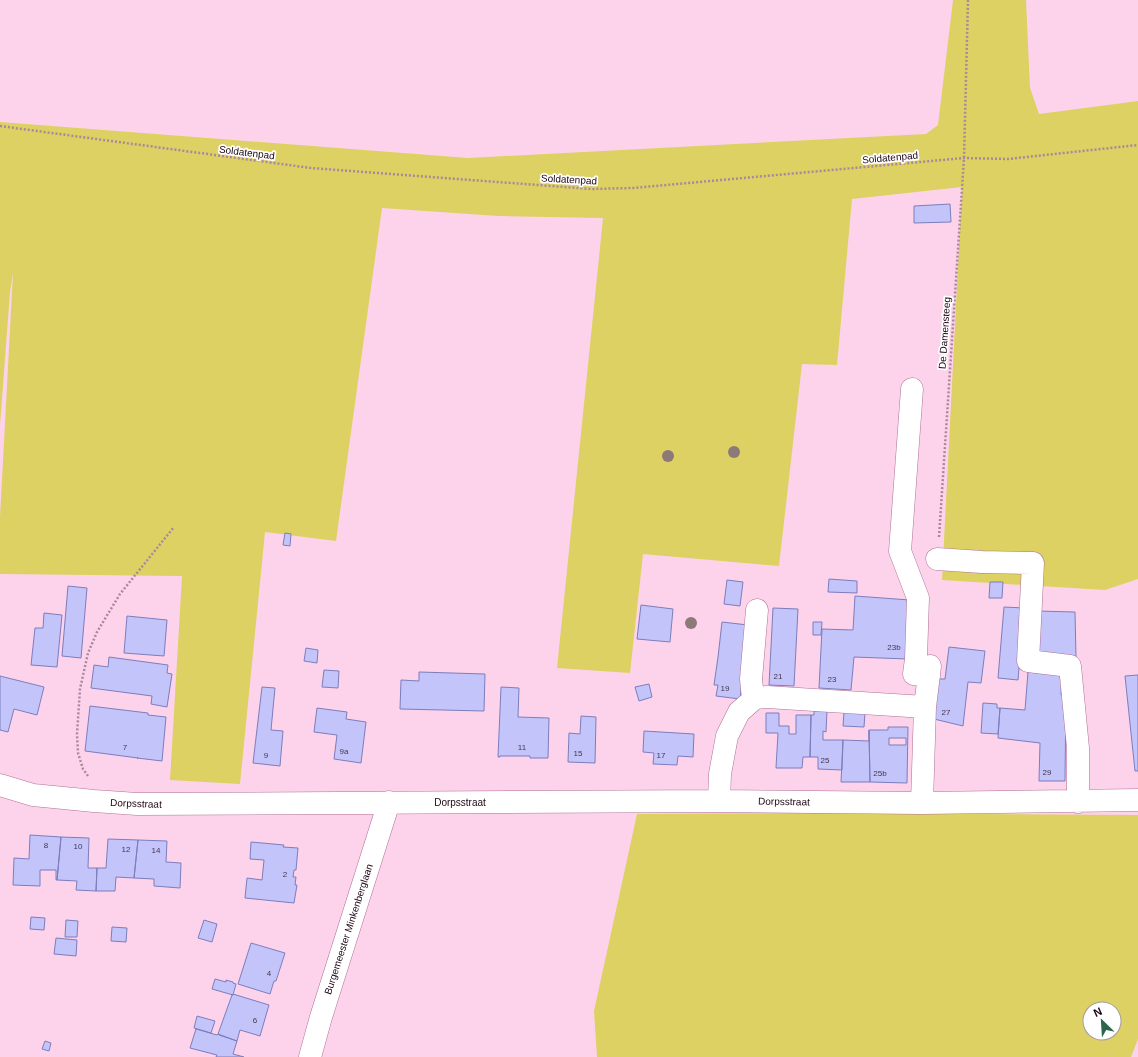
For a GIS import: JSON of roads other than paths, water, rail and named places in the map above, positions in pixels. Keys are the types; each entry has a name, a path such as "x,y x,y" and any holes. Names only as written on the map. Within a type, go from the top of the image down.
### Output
{"street":[{"path":"912,389 900,551 918,598 916,659 914,674 929,671 925,707 922,803"},
{"path":"937,560 1033,563 1028,661 1070,666 1078,748 1078,802"},
{"path":"757,610 751,679 760,698"},
{"path":"719,801 720,774 727,736 739,712 760,698 925,707"},
{"name":"Dorpsstraat","path":"0,785 33,794 137,804 719,801 922,803 1138,800"},
{"name":"Burgemeester Minkenberglaan","path":"310,1057 320,1017 389,802"}]}
